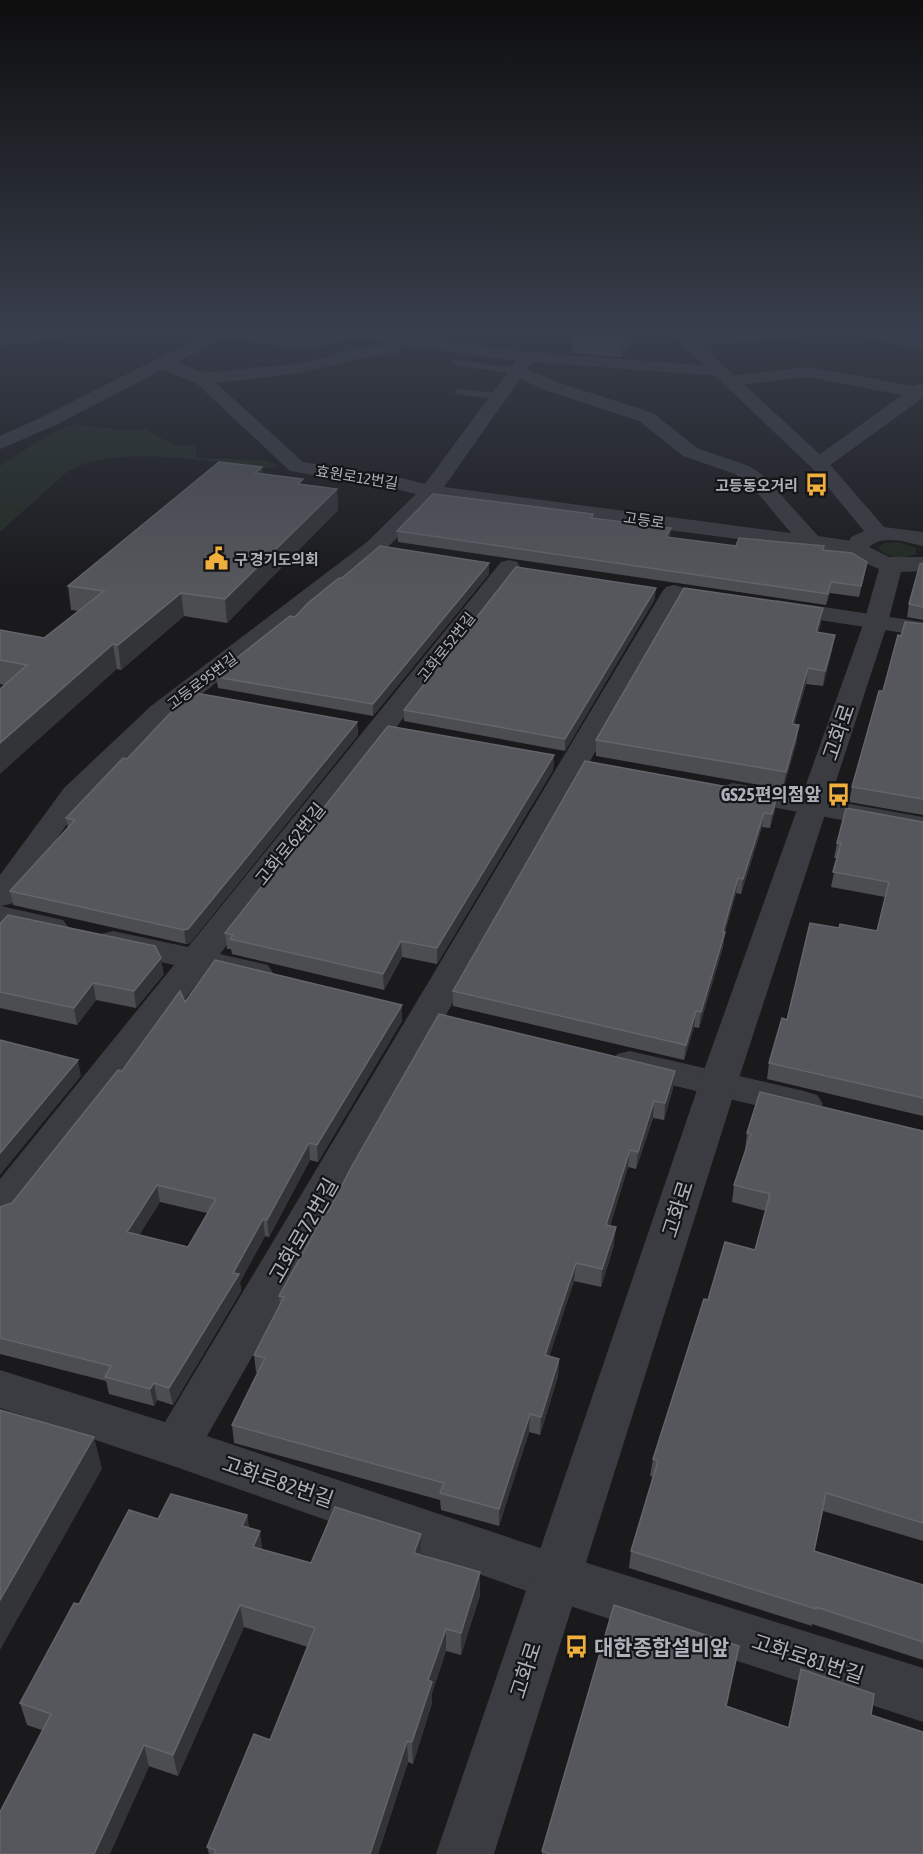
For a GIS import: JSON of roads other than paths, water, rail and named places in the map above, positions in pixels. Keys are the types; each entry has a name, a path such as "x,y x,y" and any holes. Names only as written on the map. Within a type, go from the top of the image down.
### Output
{"street":[{"path":"0,442 58,417"},
{"name":"효원로12번길","path":"242,417 297,467 398,483 430,492"},
{"name":"고등로95번길","path":"0,897 74,794 161,712 386,549 483,417"},
{"path":"645,417 690,452 742,470 757,480 812,542"},
{"path":"768,417 819,464 887,553"},
{"path":"819,464 885,417"},
{"name":"고등로","path":"430,492 887,553"},
{"path":"887,553 892,533 923,539"},
{"name":"고화로","path":"465,1854 718,1084 876,622 887,553"},
{"name":"고화로52번길","path":"394,730 509,567"},
{"name":"고화로72번길","path":"176,1446 674,592"},
{"path":"757,604 923,629"},
{"path":"188,693 222,699"},
{"path":"348,722 394,730"},
{"name":"고화로62번길","path":"198,959 394,730"},
{"path":"711,788 923,826"},
{"path":"0,915 290,981"},
{"path":"0,1208 198,959"},
{"path":"602,1056 832,1111"},
{"name":"고화로82번길","path":"0,1389 176,1446 555,1577"},
{"name":"고화로81번길","path":"555,1577 923,1695"}],"place":[{"name":"고등동오거리","path":"816,485"},
{"name":"구 경기도의회","path":"216,559"},
{"name":"GS25편의점앞","path":"839,794"},
{"name":"대한종합설비앞","path":"576,1647"}]}
